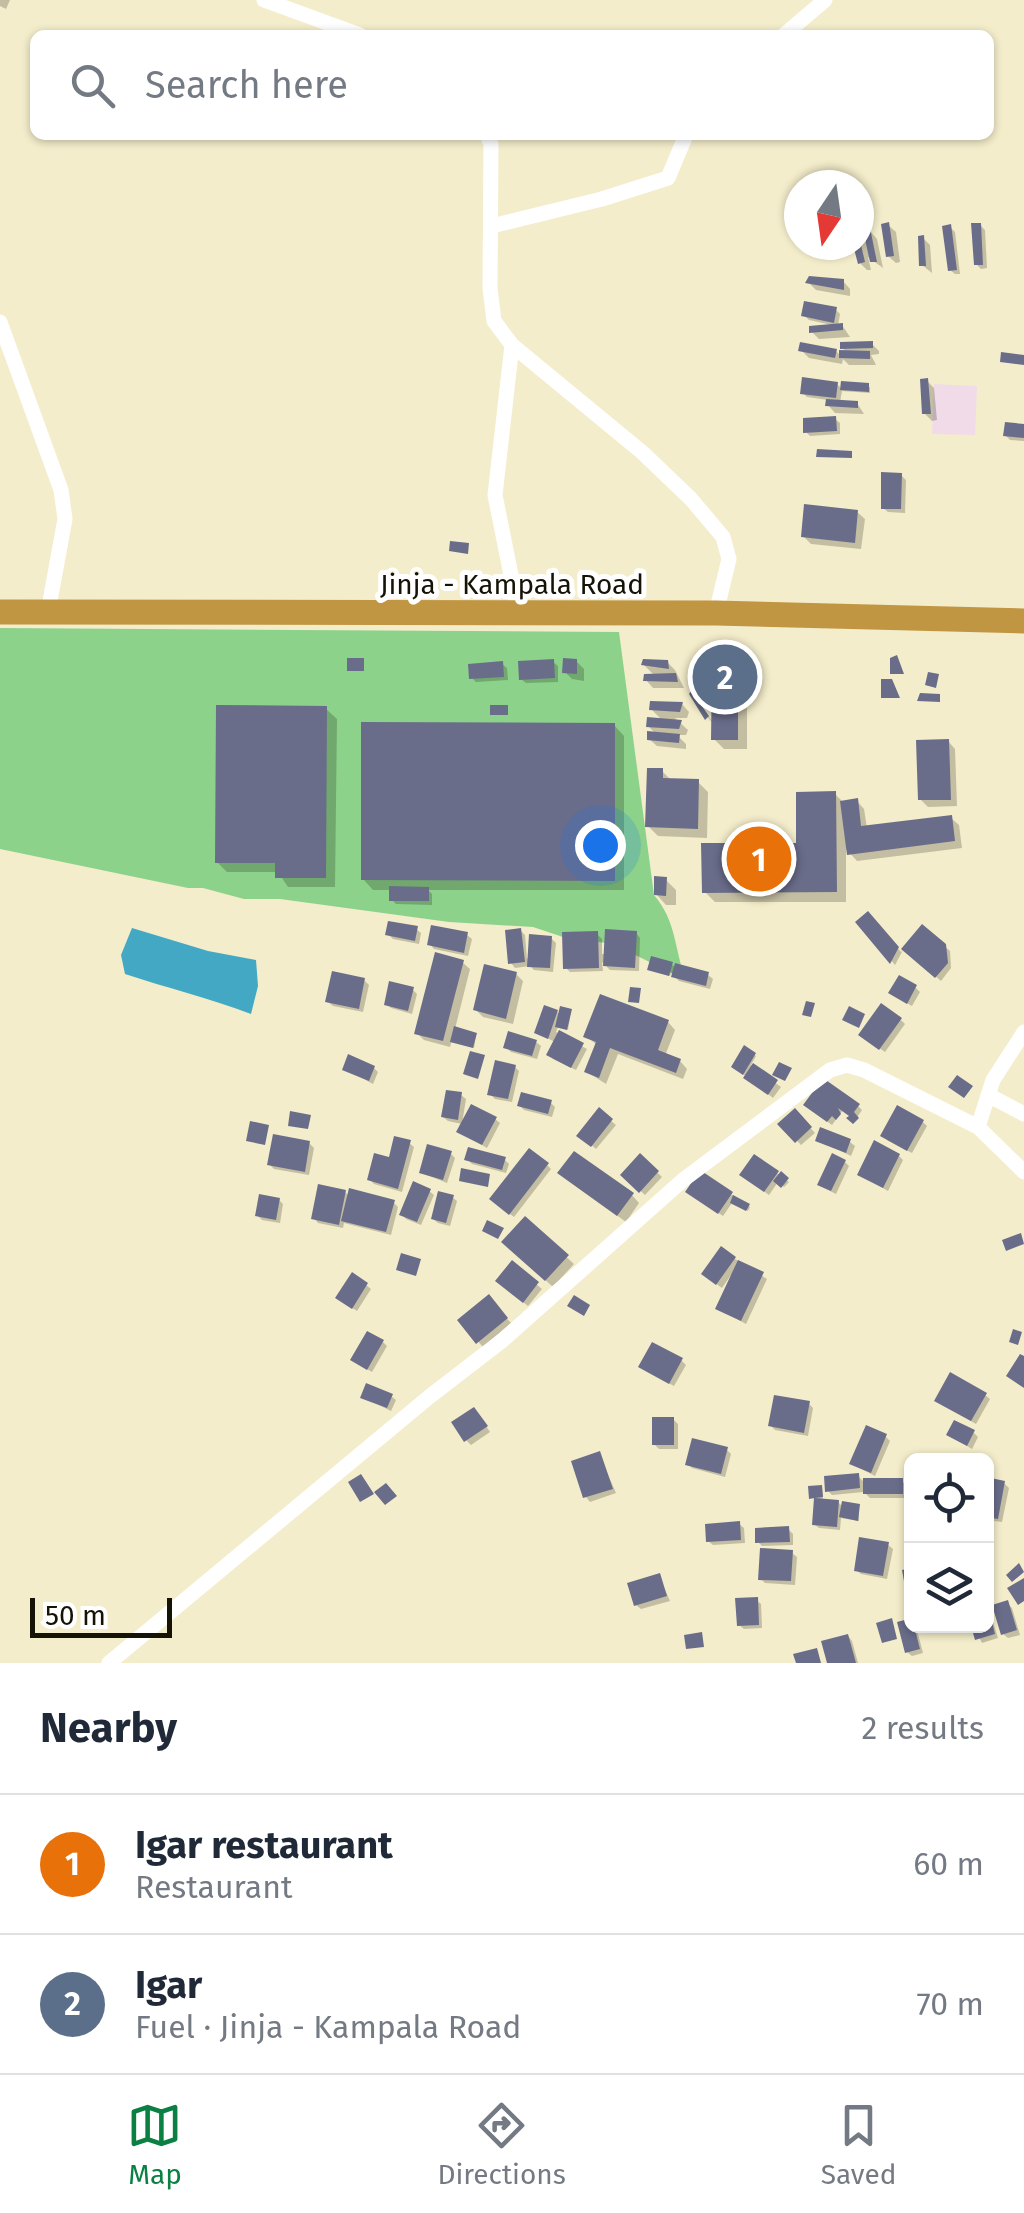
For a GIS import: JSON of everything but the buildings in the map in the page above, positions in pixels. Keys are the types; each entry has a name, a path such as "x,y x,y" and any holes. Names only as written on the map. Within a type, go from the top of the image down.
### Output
{"highway":[{"name":"Jinja - Kampala Road","path":"0,612 716,613 1024,621"}],"street":[{"path":"264,0 346,30"},
{"path":"790,30 824,0"},
{"path":"490,140 490,288 494,321 512,346 643,453 691,499 722,538 728,559 716,613"},
{"path":"492,226 668,178 684,140"},
{"path":"0,322 61,490 65,519 48,612"},
{"path":"512,346 495,496 519,615"},
{"path":"978,1127 1005,1056 1024,1032"},
{"path":"108,1663 503,1340 683,1180 830,1070 846,1064 864,1070 978,1127 1024,1172"},
{"path":"988,1095 1024,1114"}],"shaded area":[{"path":"934,384 977,386 975,435 932,434"}],"green space":[{"path":"0,628 619,632 654,895 671,926 686,980 613,944 563,937 533,927 449,922 280,899 244,899 0,849"}],"water":[{"path":"132,928 208,951 256,960 258,986 251,1014 125,974 121,955"}],"place":[{"name":"Igar","path":"725,677"},
{"name":"Igar restaurant","path":"759,859"}]}
